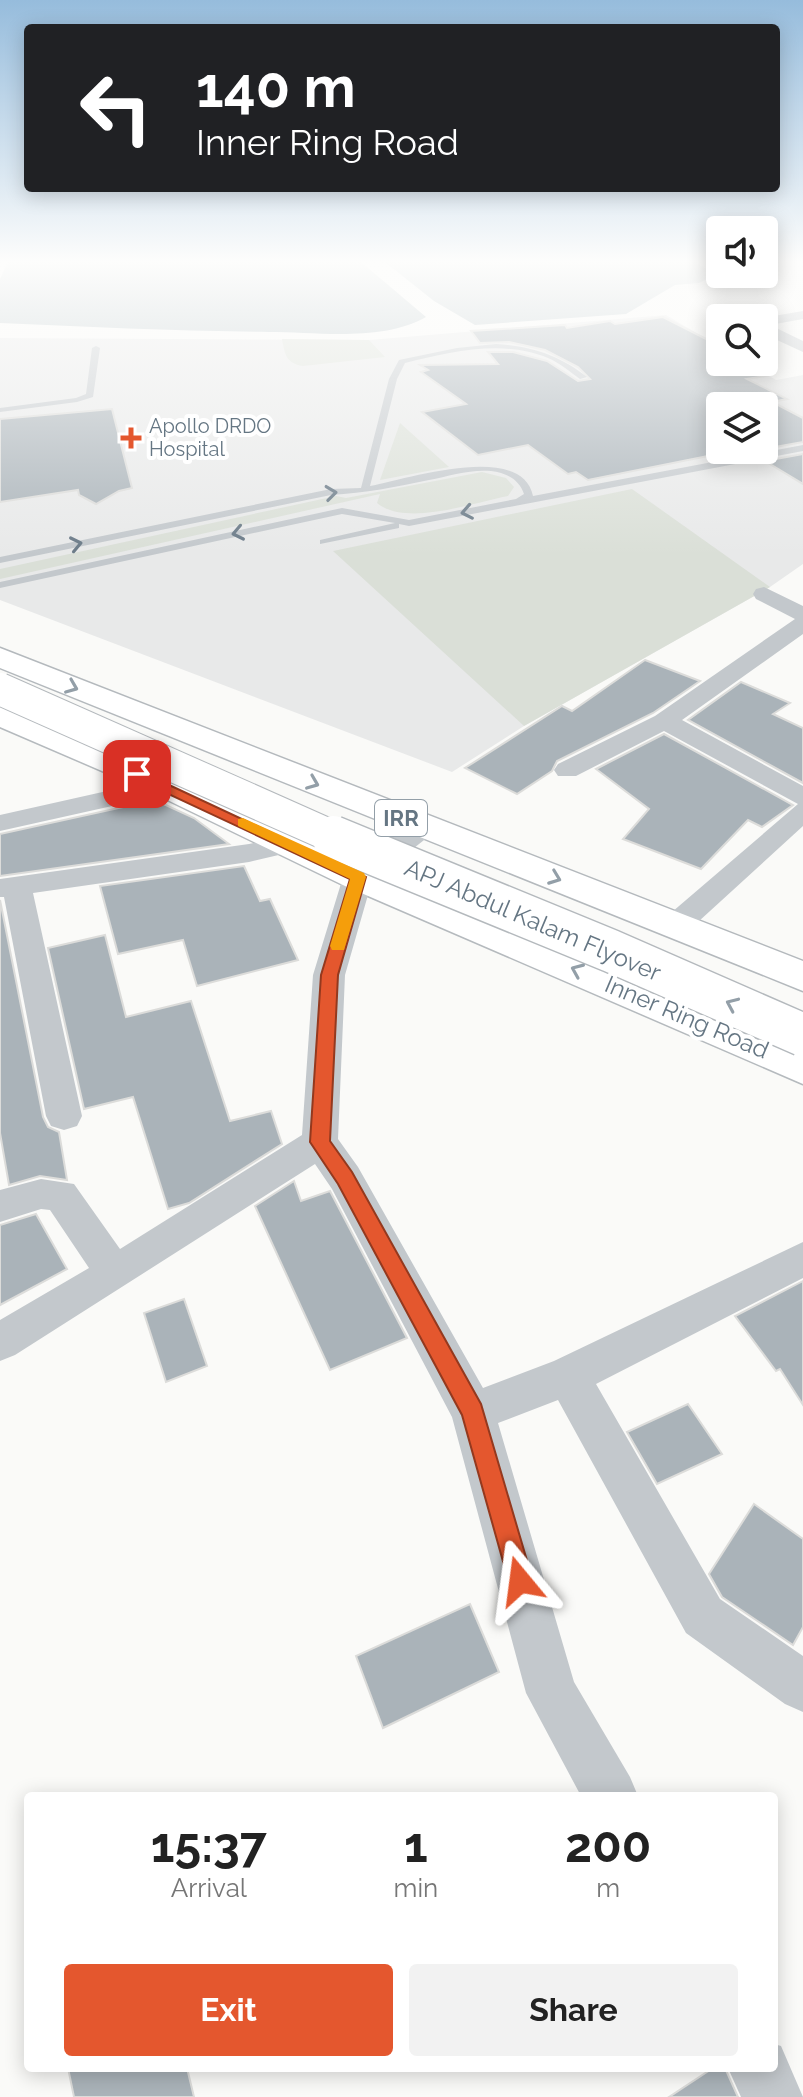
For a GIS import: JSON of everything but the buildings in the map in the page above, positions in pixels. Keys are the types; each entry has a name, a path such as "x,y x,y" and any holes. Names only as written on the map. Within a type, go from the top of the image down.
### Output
{"main road":[{"name":"IRR","path":"0,657 803,977"},
{"name":"APJ Abdul Kalam Flyover","path":"0,689 264,809 611,951 803,1035"},
{"name":"Inner Ring Road","path":"0,715 165,786 358,877 803,1067"}],"street":[{"path":"764,594 803,615"},
{"path":"567,770 664,721 803,624"},
{"path":"664,721 803,797"},
{"path":"0,823 165,786"},
{"path":"676,925 803,811"},
{"path":"423,827 358,877 329,975 320,1142 345,1178 473,1412 552,1693 609,1792"},
{"path":"64,1116 8,886 249,853 290,844"},
{"path":"0,1342 115,1273 320,1142"},
{"path":"0,1206 41,1194 61,1195 115,1273"},
{"path":"473,1412 568,1376 803,1259"},
{"path":"568,1376 703,1616 803,1686"},
{"path":"761,2072 774,2097"}],"lane":[{"path":"0,410 77,400 90,395 94,360"},
{"path":"365,490 393,379 402,362 410,360"},
{"path":"555,360 583,377"},
{"path":"323,542 519,501 803,448"},
{"path":"0,560 331,492 365,490 490,467 515,475 524,483 529,495 519,501"},
{"path":"0,585 342,511 409,523"}],"shaded area":[{"path":"0,360 706,360 706,376 769,376 776,380 803,375 803,564 770,587 524,726 452,772 0,600"},
{"path":"290,360 359,360 303,366"},
{"path":"400,423 449,467 380,480"},
{"path":"482,472 506,478 514,487 508,496 440,511 405,513 389,510 377,503 380,494 0,579 0,569 336,496 346,498"},
{"path":"632,489 770,587 524,726 333,551"}],"slow traffic":[{"path":"243,822 358,877 338,946"}],"place":[{"name":"Apollo DRDO Hospital","path":"131,438"}],"route":[{"path":"137,774 358,877 329,975 320,1142 345,1178 473,1412 520,1581"}]}
